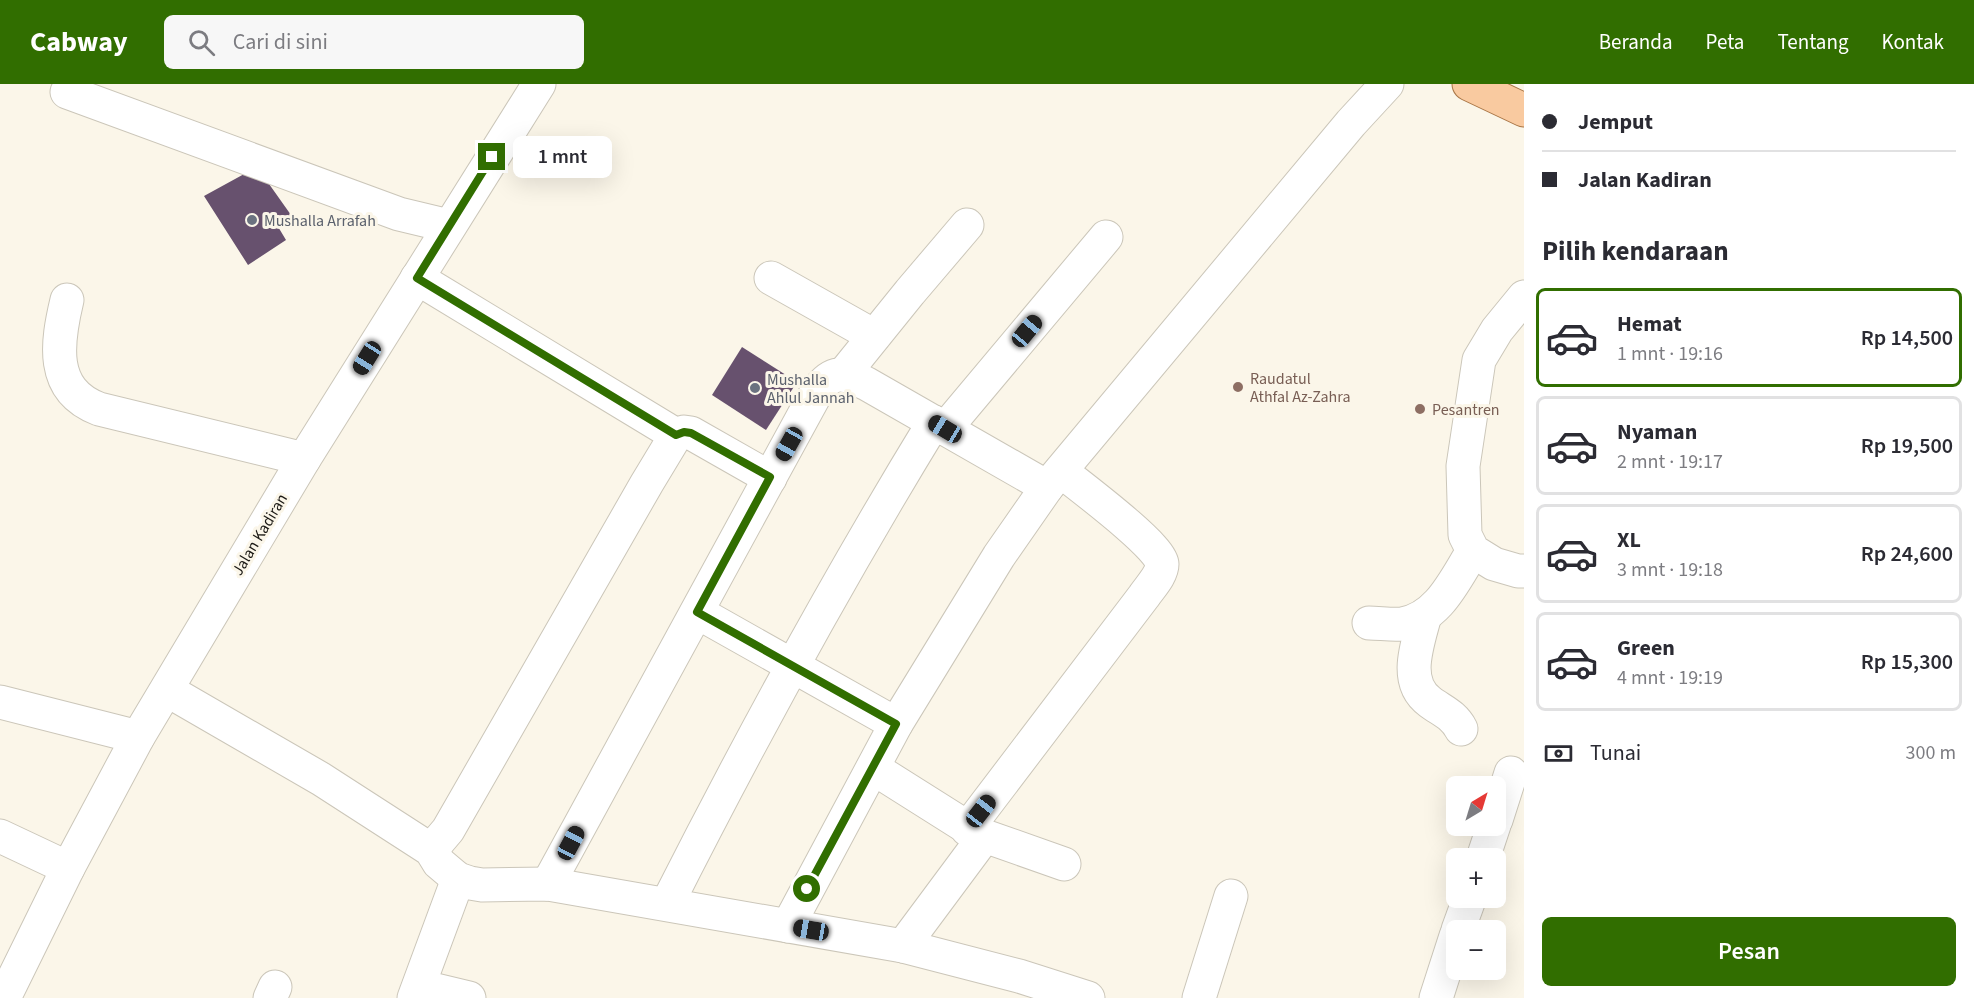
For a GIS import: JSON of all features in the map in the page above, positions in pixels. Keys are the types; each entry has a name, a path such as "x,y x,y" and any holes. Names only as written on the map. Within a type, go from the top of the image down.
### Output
{"main road":[{"path":"1469,84 1524,110"}],"street":[{"name":"Jalan Kadiran","path":"4,998 68,868 138,737 304,459 538,84"},
{"path":"788,926 896,724 999,555 1054,479 1350,123 1387,84"},
{"path":"67,92 399,214 449,226"},
{"path":"843,375 968,225"},
{"path":"667,904 791,666 939,425 1106,237"},
{"path":"417,278 676,435"},
{"path":"771,278 874,336"},
{"path":"1524,297 1512,331 1479,360 1463,466 1465,535 1473,550 1494,564 1524,571"},
{"path":"67,300 58,352 63,375 71,390 88,405 304,459"},
{"path":"548,884 822,384 828,378 843,375 867,384 939,425 1054,479 1143,538 1156,551 1162,566 1144,596 976,833 903,946"},
{"path":"431,850 448,830 676,435 684,432 691,433 770,477"},
{"path":"1369,623 1402,624 1425,615 1443,600 1473,550"},
{"path":"697,612 896,724"},
{"path":"1425,615 1413,676 1420,694 1456,720 1461,729"},
{"path":"167,690 321,779 431,850 439,863 458,879 482,885 548,884 903,946 1012,987 1088,998"},
{"path":"0,702 138,737"},
{"path":"873,768 976,833 1064,864"},
{"path":"1506,789 1511,773"},
{"path":"0,836 68,868"},
{"path":"458,879 416,992 469,998"},
{"path":"1199,998 1232,896"},
{"path":"1436,998 1446,967"}],"building":[{"name":"Mushalla Arrafah","path":"257,167 291,215 277,225 286,240 248,265 204,196"},
{"name":"Mushalla Ahlul Jannah","path":"742,347 797,382 766,430 712,395"}],"place":[{"name":"Mushalla Arrafah","path":"252,220"},
{"name":"Raudatul Athfal Az-Zahra","path":"1238,387"},
{"name":"Mushalla Ahlul Jannah","path":"755,388"},
{"name":"Pesantren","path":"1420,409"}],"route":[{"path":"492,157 417,278 676,435 684,432 691,433 770,477 697,612 896,724 807,889"}]}
